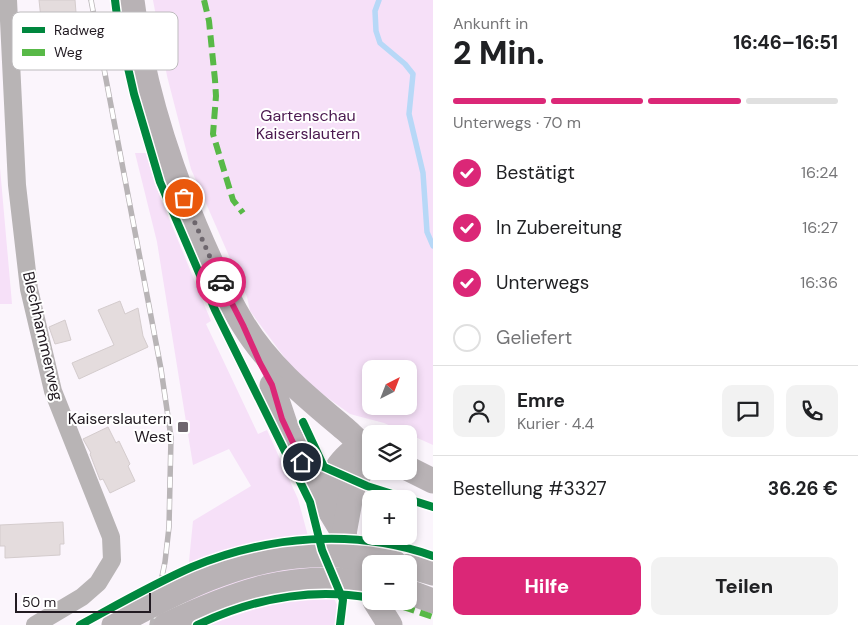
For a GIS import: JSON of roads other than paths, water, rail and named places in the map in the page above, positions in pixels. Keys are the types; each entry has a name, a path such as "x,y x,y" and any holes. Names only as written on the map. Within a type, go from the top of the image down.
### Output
{"main road":[{"path":"145,70 167,152 206,252 272,385 287,430 310,478 338,525"},
{"path":"243,325 288,380 362,448"},
{"path":"272,385 307,420 335,441 362,450"},
{"path":"362,453 338,468 331,481 330,492 338,525 362,580"},
{"path":"417,474 433,481"},
{"path":"114,625 196,583 260,562 318,555 362,557"},
{"path":"417,568 433,573"},
{"path":"166,625 229,597 278,584 323,579 362,583"},
{"path":"417,595 433,601"},
{"path":"381,610 390,625"}],"street":[{"name":"Blechhammerweg","path":"8,0 17,185 29,289 53,391 111,536 112,544 112,560 98,582 82,597 35,625"}],"waterway":[{"path":"379,0 375,11 376,31 380,43 405,64 413,74 409,114 423,173 427,232 433,246"}],"railway":[{"path":"91,0 93,12"},
{"path":"104,70 161,369 171,437 169,527 165,562 152,625"}],"place":[{"name":"Kaiserslautern West","path":"183,427"}],"park label":[{"name":"Gartenschau Kaiserslautern","path":"308,124"}]}
